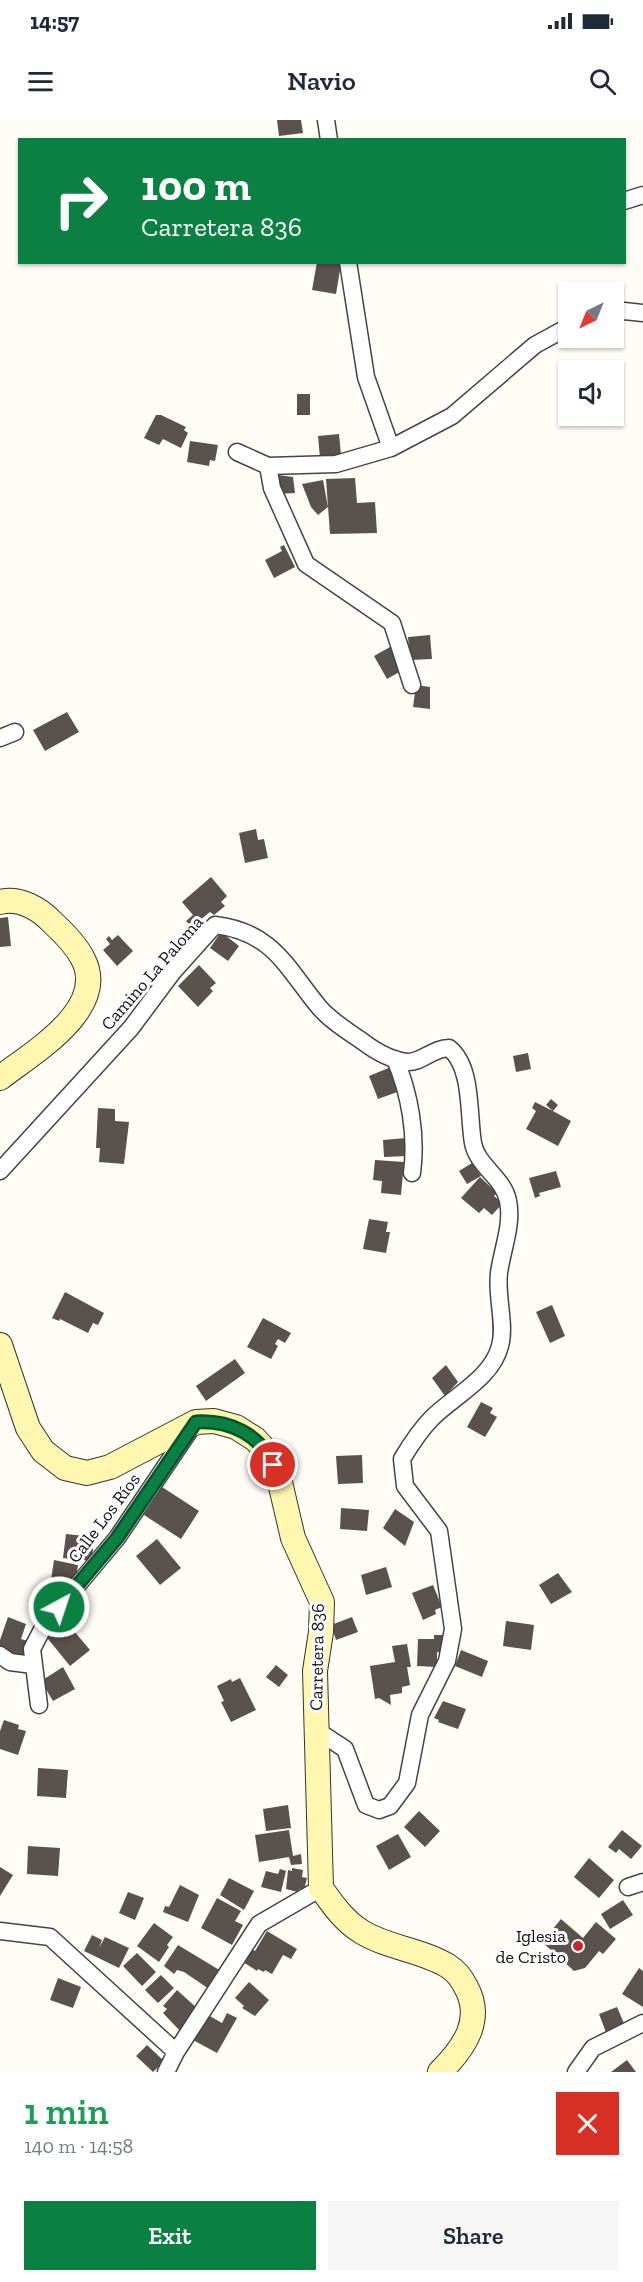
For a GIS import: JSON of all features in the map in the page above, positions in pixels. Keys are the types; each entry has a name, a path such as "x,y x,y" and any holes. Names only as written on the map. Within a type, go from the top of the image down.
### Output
{"street":[{"path":"326,120 329,138"},
{"path":"626,200 643,195"},
{"path":"348,264 366,377 391,448"},
{"path":"624,311 643,313"},
{"path":"237,452 268,466 336,464 391,448 452,416 535,345 558,332"},
{"path":"268,466 272,488 306,564 392,623 412,685"},
{"path":"0,902 8,900 31,905 51,921 84,960 87,977 86,993 77,1012 57,1036 0,1078"},
{"name":"Camino La Paloma","path":"0,1171 131,1028 172,973 215,925 254,935 280,956 320,1008 372,1049 395,1059"},
{"path":"316,1730 345,1749 366,1805 379,1810 390,1806 407,1783 420,1715 447,1661 453,1629 439,1531 405,1486 402,1459 432,1418 493,1365 501,1344 498,1276 509,1217 508,1199 499,1182 483,1164 473,1146 464,1067 458,1055 450,1048 438,1048 412,1062 395,1059"},
{"path":"395,1059 404,1080 410,1112 414,1146 412,1173"},
{"path":"0,1346 28,1428 43,1451 65,1468 87,1473 110,1467 196,1422"},
{"name":"Carretera 836","path":"196,1422 214,1421 236,1427 255,1439 268,1453 279,1478 293,1538 322,1602 321,1632 315,1671 321,1888"},
{"name":"Calle Los Ríos","path":"39,1705 32,1648 45,1624 117,1538 196,1422"},
{"path":"0,1655 10,1662 33,1665"},
{"path":"166,2072 176,2052 259,1924 321,1888 339,1913 364,1933 448,1966 462,1977 472,1998 475,2012 466,2039 452,2060 440,2072"},
{"path":"0,1931 50,1937 176,2052"},
{"path":"576,2072 593,2048 643,2024"}],"building":[{"path":"277,120 301,120 303,133 279,136"},
{"path":"317,264 341,264 336,294 312,290"},
{"path":"297,394 310,394 310,415 297,415"},
{"path":"156,415 161,415 186,427 184,430 188,433 181,448 163,439 159,445 144,438"},
{"path":"339,434 341,455 320,458 318,436"},
{"path":"190,441 218,445 215,461 210,460 209,466 187,462"},
{"path":"270,474 293,477 295,493 277,494"},
{"path":"355,478 357,503 375,502 377,533 330,534 326,479"},
{"path":"323,480 328,507 318,515 311,507 302,484"},
{"path":"284,545 295,567 274,578 265,560 282,551 280,547"},
{"path":"430,635 432,659 410,660 408,637"},
{"path":"390,647 403,670 387,679 374,656"},
{"path":"416,685 430,687 430,709 413,707"},
{"path":"67,712 79,732 45,751 33,730"},
{"path":"256,829 258,840 264,839 268,858 245,863 239,833"},
{"path":"211,877 227,896 221,902 225,906 214,915 210,912 199,921 201,924 194,930 186,921 193,915 182,902"},
{"path":"8,917 11,946 0,947 0,918"},
{"path":"221,932 239,946 228,961 210,948"},
{"path":"118,935 133,951 117,966 103,950 110,944 106,939 109,936 112,940"},
{"path":"199,965 216,983 210,988 213,991 198,1007 178,986"},
{"path":"528,1053 531,1069 516,1072 513,1056"},
{"path":"391,1067 400,1091 378,1099 369,1076"},
{"path":"551,1099 558,1105 553,1111 546,1105"},
{"path":"535,1102 571,1121 558,1146 526,1129 536,1111 532,1108"},
{"path":"98,1108 115,1109 115,1121 129,1122 124,1164 99,1162 100,1148 96,1148"},
{"path":"406,1138 407,1156 384,1157 383,1140"},
{"path":"375,1160 404,1162 401,1195 381,1193 382,1181 373,1180"},
{"path":"472,1163 481,1176 467,1184 459,1171"},
{"path":"556,1171 561,1187 539,1193 540,1196 535,1198 529,1178"},
{"path":"480,1177 497,1193 494,1196 503,1203 492,1215 484,1208 479,1213 461,1198"},
{"path":"369,1219 388,1222 386,1232 390,1232 386,1253 363,1249"},
{"path":"65,1292 104,1313 98,1325 93,1323 88,1333 60,1319 59,1321 52,1318"},
{"path":"552,1305 565,1336 550,1343 536,1312"},
{"path":"263,1318 291,1333 285,1343 278,1339 275,1344 278,1346 271,1359 247,1347"},
{"path":"235,1359 245,1373 206,1401 196,1386"},
{"path":"446,1365 458,1382 445,1396 432,1378"},
{"path":"481,1402 493,1408 490,1413 497,1417 485,1437 467,1427"},
{"path":"362,1455 363,1483 338,1484 336,1456"},
{"path":"162,1487 199,1511 181,1539 144,1515"},
{"path":"341,1508 369,1510 367,1531 340,1529"},
{"path":"395,1509 414,1522 405,1546 383,1528"},
{"path":"66,1534 94,1537 92,1561 63,1558"},
{"path":"157,1539 181,1568 160,1585 136,1556"},
{"path":"54,1560 78,1565 75,1585 51,1580"},
{"path":"386,1567 392,1587 366,1595 361,1575"},
{"path":"558,1573 572,1592 551,1604 539,1585"},
{"path":"433,1585 442,1607 435,1610 436,1614 423,1620 412,1593"},
{"path":"8,1617 26,1624 21,1639 28,1641 21,1661 0,1651 0,1640"},
{"path":"352,1617 358,1632 336,1640 331,1625"},
{"path":"63,1618 90,1650 70,1666 44,1634"},
{"path":"506,1621 534,1625 531,1650 503,1646"},
{"path":"434,1635 444,1635 443,1653 437,1652 437,1667 417,1666 418,1639 434,1639"},
{"path":"407,1644 411,1667 407,1667 410,1685 402,1687 402,1693 390,1695 391,1705 379,1698 375,1699 370,1666 395,1662 392,1646"},
{"path":"461,1650 488,1661 482,1677 455,1666"},
{"path":"276,1665 288,1675 279,1687 266,1677"},
{"path":"63,1667 75,1689 53,1701 41,1681"},
{"path":"240,1678 256,1710 231,1722 221,1702 224,1701 217,1686 231,1679 232,1682"},
{"path":"443,1701 466,1709 458,1729 438,1722 439,1720 434,1718"},
{"path":"4,1720 19,1725 18,1729 26,1731 18,1755 0,1749 0,1731"},
{"path":"38,1768 68,1770 66,1798 37,1796"},
{"path":"288,1805 291,1828 266,1831 263,1809"},
{"path":"419,1811 440,1831 425,1847 404,1827"},
{"path":"289,1830 293,1856 301,1854 302,1864 291,1865 289,1857 259,1862 255,1835"},
{"path":"622,1830 642,1846 631,1859 619,1849 616,1853 608,1847"},
{"path":"398,1834 411,1857 389,1870 376,1846"},
{"path":"28,1846 60,1848 58,1876 27,1874"},
{"path":"589,1858 614,1880 599,1898 574,1877"},
{"path":"0,1867 13,1875 0,1896"},
{"path":"292,1868 303,1870 302,1877 307,1878 304,1890 299,1889 298,1892 286,1889 288,1870 292,1871"},
{"path":"280,1869 286,1871 281,1892 261,1887 266,1871 278,1874"},
{"path":"229,1878 254,1891 244,1910 220,1895"},
{"path":"180,1885 199,1895 188,1922 163,1912 165,1906 169,1907"},
{"path":"128,1892 144,1898 135,1920 119,1913"},
{"path":"217,1898 241,1911 235,1921 243,1925 232,1945 201,1928"},
{"path":"623,1900 633,1915 610,1929 601,1914"},
{"name":"Iglesia de Cristo","path":"561,1919 583,1938 596,1922 616,1939 603,1954 599,1951 585,1968 574,1971 542,1942"},
{"path":"154,1923 173,1937 159,1962 137,1946"},
{"path":"267,1931 297,1949 291,1959 283,1955 272,1974 265,1970 264,1972 258,1969 257,1971 243,1962 251,1948 255,1951"},
{"path":"92,1935 102,1940 99,1948 105,1937 129,1948 119,1968 84,1951"},
{"path":"178,1945 221,1971 209,1989 184,1972 177,1970 174,1974 164,1966"},
{"path":"137,1953 156,1972 142,1986 123,1966"},
{"path":"639,1968 643,1971 643,2007 622,1994"},
{"path":"161,1975 174,1988 158,2003 145,1990"},
{"path":"58,1978 81,1987 73,2008 50,2000"},
{"path":"249,1982 269,2000 255,2016 242,2008 244,2006 235,1998"},
{"path":"177,1990 199,2010 181,2032 163,2013 167,2009 163,2006"},
{"path":"617,2007 626,2028 607,2035 599,2014"},
{"path":"227,2013 237,2018 217,2053 193,2040 208,2015 222,2023"},
{"path":"147,2045 164,2061 153,2072 136,2056"},
{"path":"627,2060 636,2072 611,2072"}],"place":[{"name":"Iglesia de Cristo","path":"578,1946"}],"route":[{"path":"59,1607 117,1538 196,1422 214,1421 236,1427 255,1439 268,1453 273,1465"}]}
